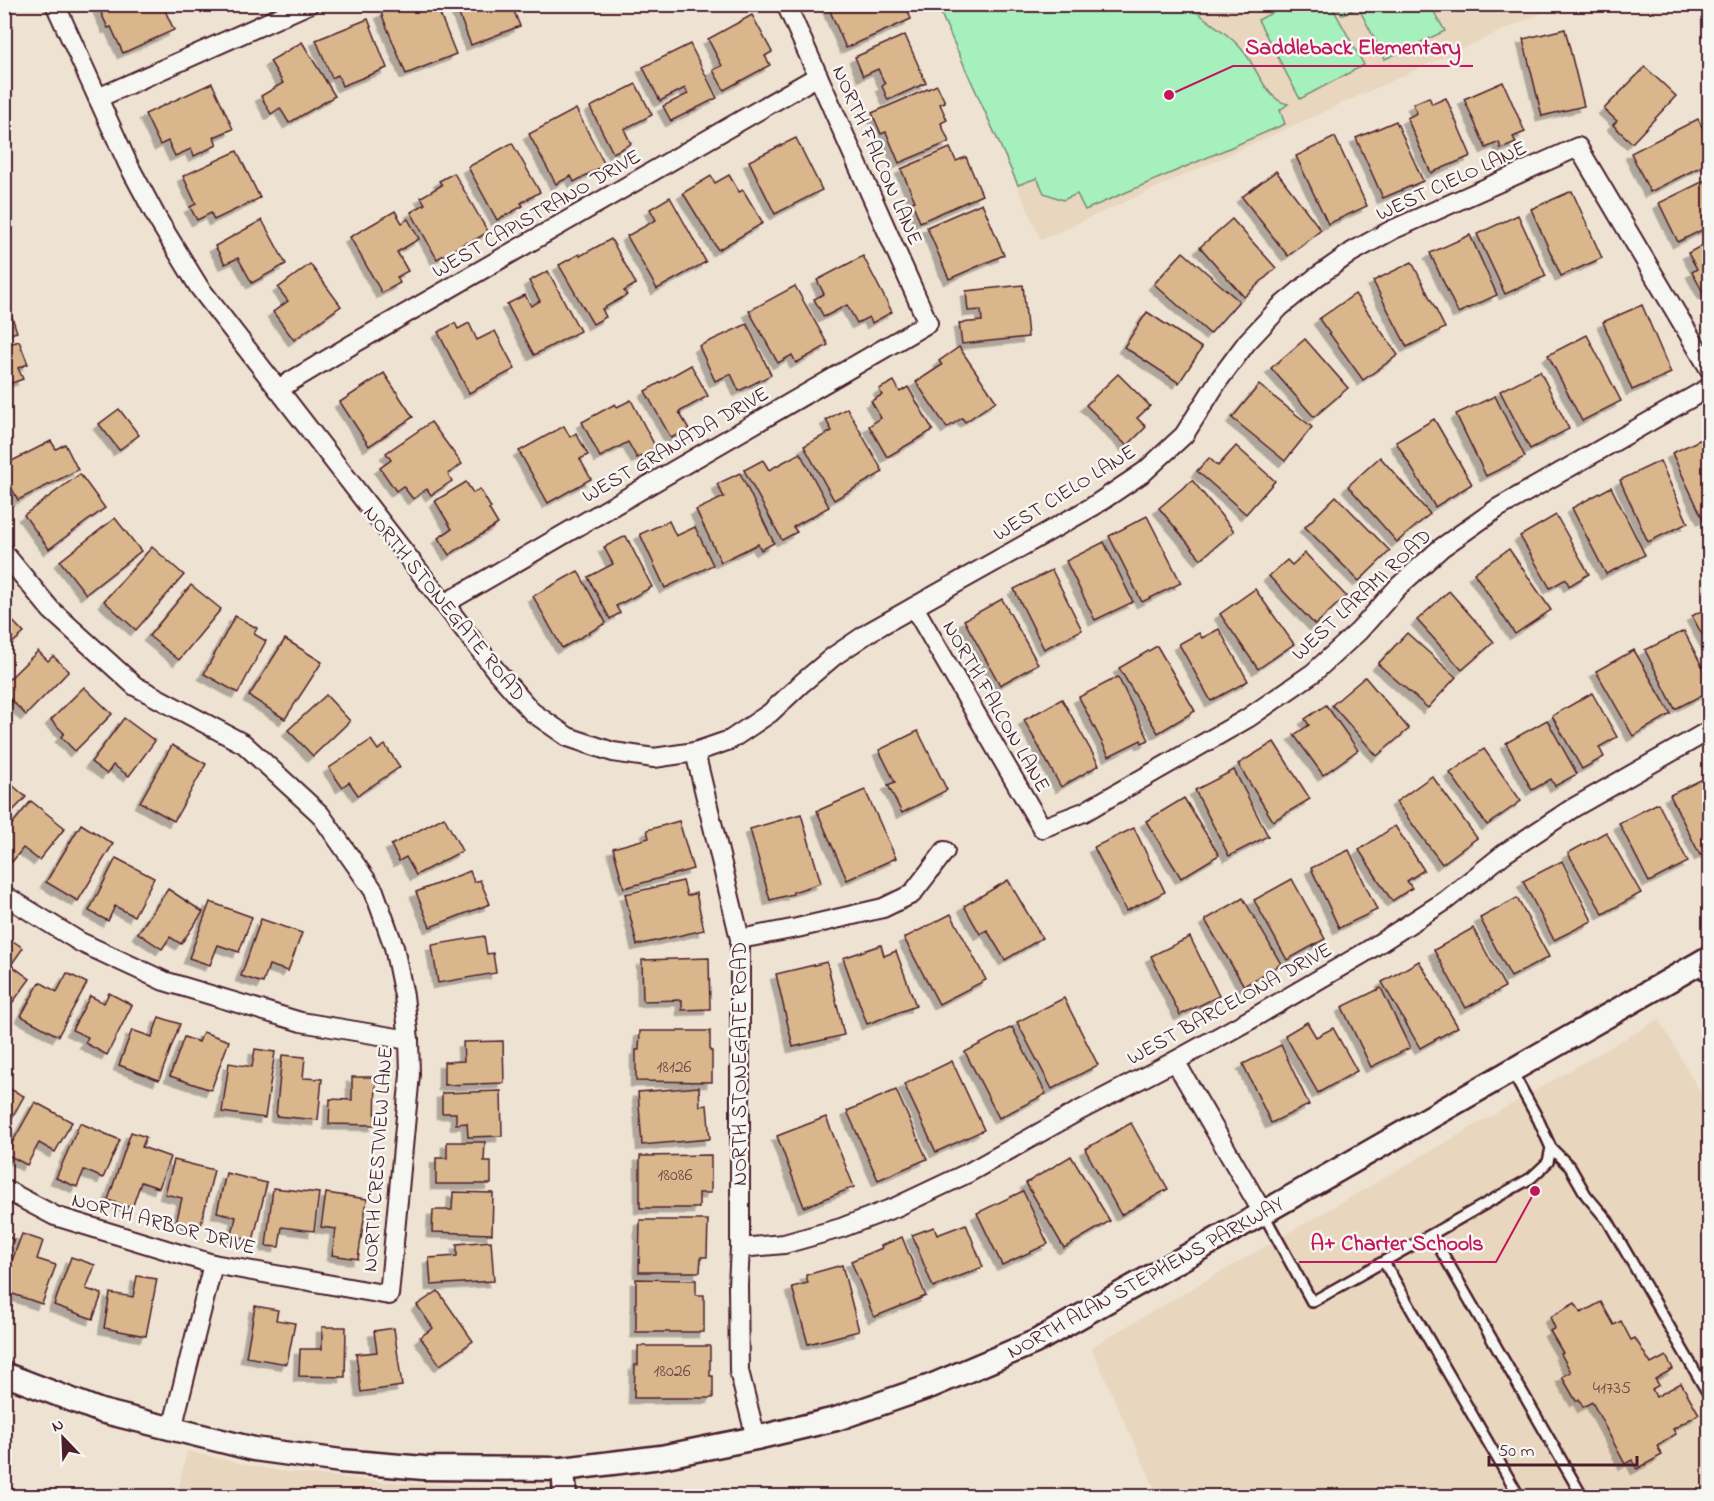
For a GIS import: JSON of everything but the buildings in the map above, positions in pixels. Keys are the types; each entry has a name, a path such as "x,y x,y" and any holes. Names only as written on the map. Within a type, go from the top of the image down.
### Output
{"street":[{"name":"NORTH STONEGATE ROAD","path":"56,4 128,164 158,220 200,287 497,672 532,712 568,737 613,752 654,758 695,752 740,939 739,1371 756,1438"},
{"path":"98,98 309,4"},
{"name":"NORTH FALCON LANE","path":"786,4 928,323"},
{"name":"WEST CAPISTRANO DRIVE","path":"278,389 818,76"},
{"name":"WEST CIELO LANE","path":"695,752 730,740 770,713 834,656 871,631 1092,507 1144,472 1184,435 1218,381 1247,342 1280,307 1352,252 1392,230 1578,147 1710,370"},
{"name":"WEST GRANADA DRIVE","path":"444,604 928,323"},
{"name":"WEST LARAMI ROAD","path":"1042,828 1084,812 1248,718 1313,673 1359,631 1398,587 1441,548 1498,508 1710,387"},
{"name":"NORTH CRESTVIEW LANE","path":"4,553 51,610 135,686 244,744 320,814 374,891 394,947 404,996 409,1040 410,1074 389,1295"},
{"name":"NORTH FALCON LANE","path":"914,607 1042,828"},
{"name":"WEST BARCELONA DRIVE","path":"740,1248 784,1244 841,1228 896,1207 968,1173 1253,1018 1364,953 1445,901 1505,853 1573,808 1710,730"},
{"path":"740,939 883,908 912,894 945,851"},
{"path":"4,895 80,942 164,981 301,1022 409,1040"},
{"name":"NORTH ALAN STEPHENS PARKWAY","path":"4,1374 101,1411 254,1449 341,1461 424,1468 563,1469 661,1457 836,1419 921,1390 1035,1342 1704,960"},
{"path":"1175,1061 1263,1213"},
{"name":"NORTH ARBOR DRIVE","path":"4,1189 55,1216 213,1264 389,1295"},
{"path":"172,1429 213,1264"},
{"path":"563,1469 565,1497"}],"lane":[{"path":"1704,960 1710,984"},
{"path":"1511,1070 1551,1148 1570,1167 1586,1195 1608,1221 1710,1397"},
{"path":"1263,1213 1312,1302 1530,1178 1548,1162 1551,1148"},
{"path":"1432,1235 1582,1497"},
{"path":"1384,1262 1519,1497"}],"shaded area":[{"path":"937,5 1559,5 1041,240"},
{"path":"1659,1019 1709,1108 1709,1496 1158,1496 1091,1347"},
{"path":"187,1451 281,1471 385,1482 505,1488 525,1490 533,1496 177,1496"}],"green space":[{"path":"937,5 1190,5 1239,46 1268,90 1280,102 1288,104 1280,110 1285,124 1085,210 1077,194 1063,200 1044,193 1037,178 1018,185"},
{"path":"1287,5 1331,5 1364,65 1300,99 1258,20"},
{"path":"1336,5 1430,5 1445,31 1385,59 1358,7 1342,15"}],"place":[{"name":"Saddleback Elementary","path":"1169,95"},
{"name":"A+ Charter Schools","path":"1535,1191"}]}
